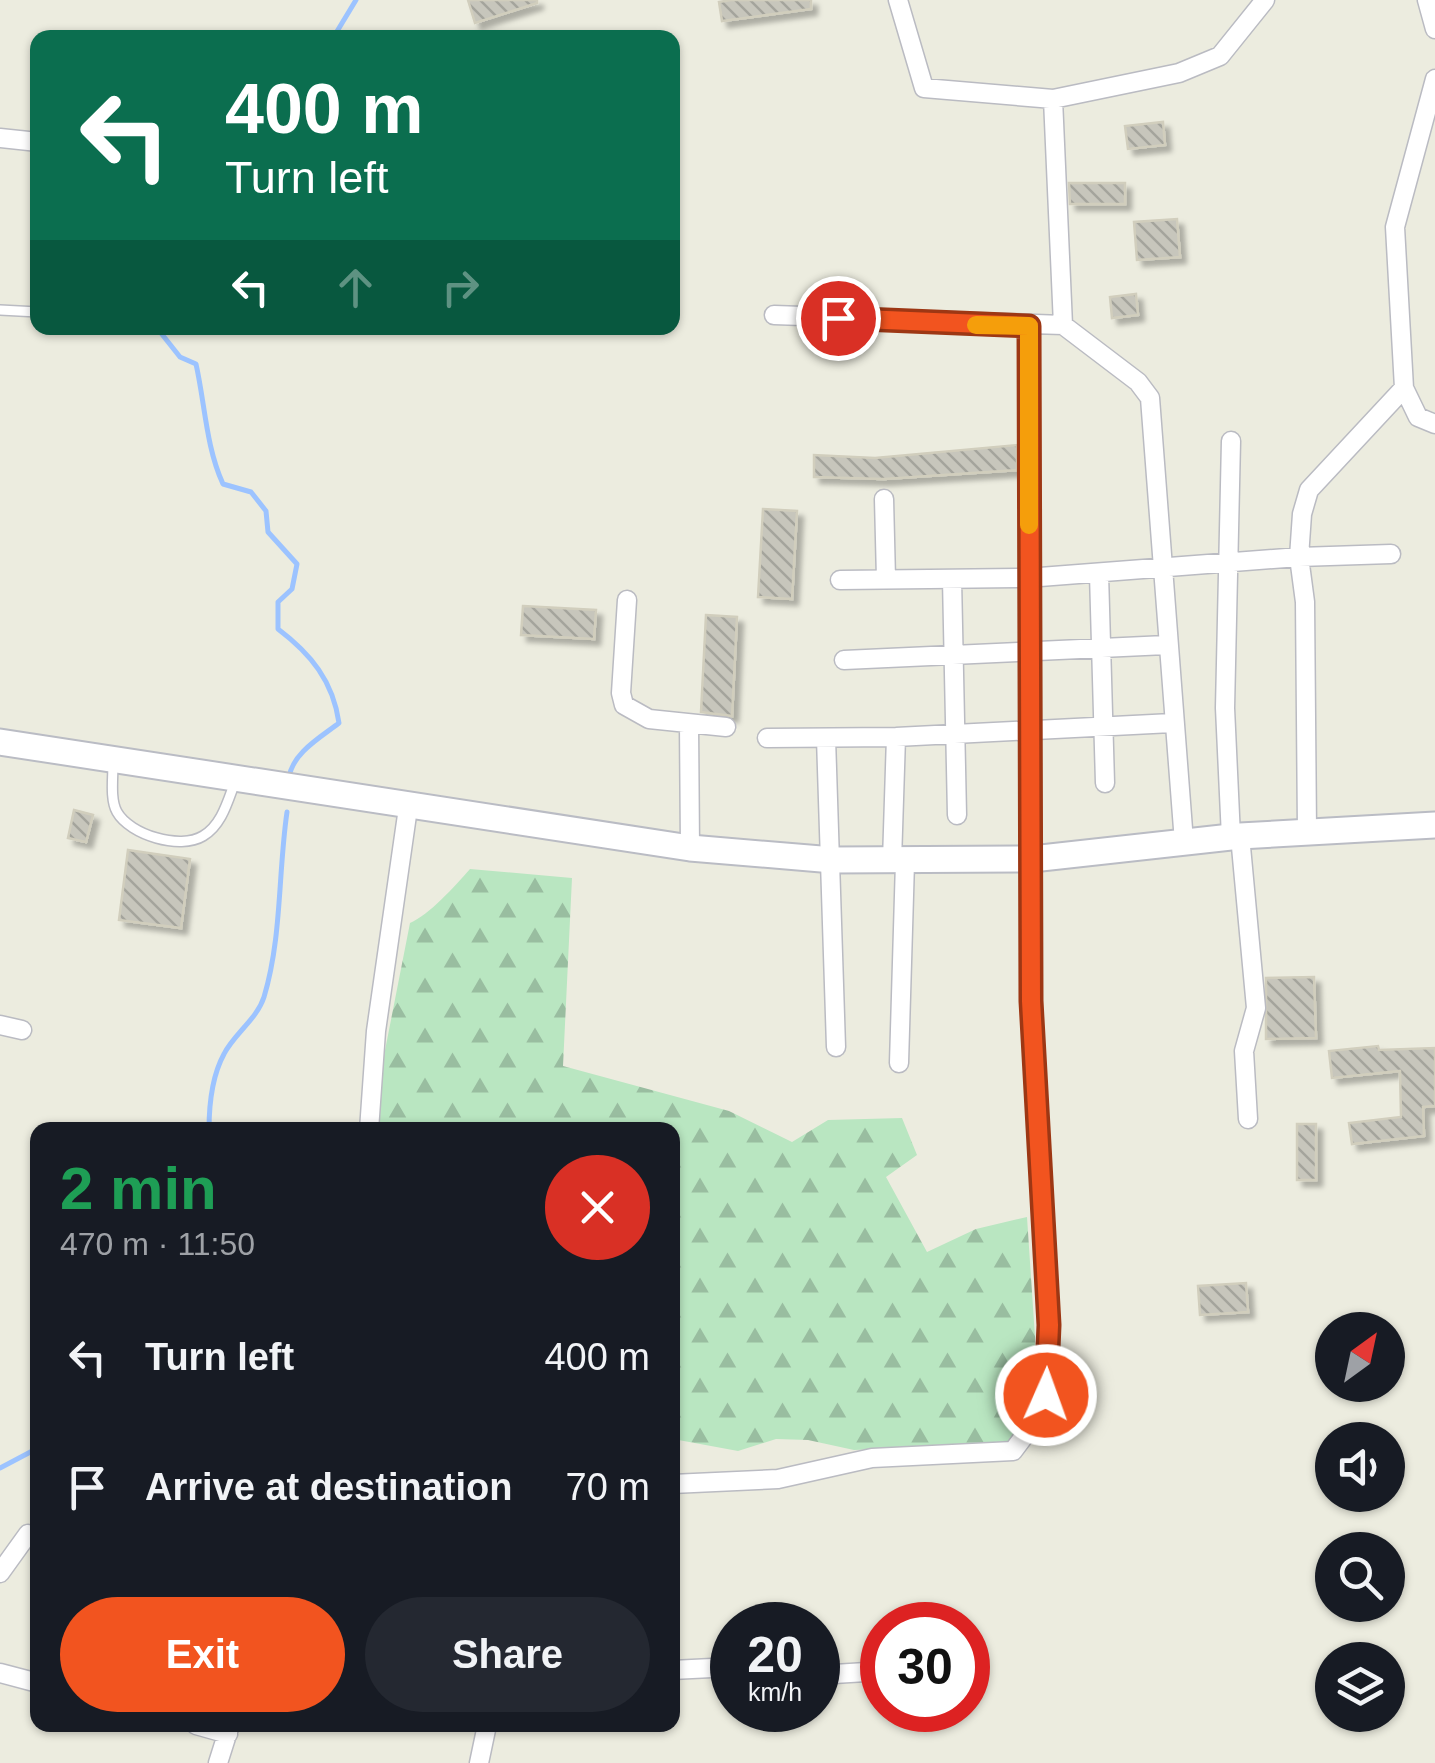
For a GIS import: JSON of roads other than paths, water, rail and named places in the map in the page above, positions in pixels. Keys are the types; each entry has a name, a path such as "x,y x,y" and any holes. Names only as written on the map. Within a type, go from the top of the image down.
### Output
{"street":[{"path":"898,0 924,88 1053,99 1178,73 1220,56 1265,0"},
{"path":"1427,0 1435,28"},
{"path":"1435,79 1394,227 1404,388 1418,417 1435,424"},
{"path":"1053,99 1063,325"},
{"path":"0,138 30,141"},
{"path":"774,315 1063,325 1138,382 1150,398 1184,842"},
{"path":"680,1484 778,1480 872,1458 1013,1451 1034,1423 1046,1395 1049,1325 1031,1001 1029,326"},
{"path":"1308,832 1305,602 1299,558 1302,514 1309,490 1404,388"},
{"path":"1231,441 1226,708 1256,1008 1244,1051 1248,1119"},
{"path":"884,499 886,579"},
{"path":"840,580 1027,578 1391,554"},
{"path":"1099,574 1105,783"},
{"path":"952,579 958,815"},
{"path":"626,600 621,693 624,704 649,720 726,728"},
{"path":"844,660 1166,645"},
{"path":"767,738 896,737 1172,723"},
{"path":"689,724 690,848"},
{"path":"896,737 898,1063"},
{"path":"826,738 833,860 836,1047"},
{"path":"0,742 408,808 690,848 833,860 1032,860 1236,837 1435,825"},
{"path":"370,1122 376,1031 408,808"},
{"path":"0,1025 22,1030"},
{"path":"0,1573 28,1534"},
{"path":"680,1670 710,1669"},
{"path":"0,1673 30,1681"},
{"path":"218,1763 228,1732"},
{"path":"479,1763 486,1732"}],"lane":[{"path":"0,310 30,312"},
{"path":"113,760 114,808 124,821 138,832 181,840 202,838 218,823 236,779"}],"waterway":[{"path":"338,30 356,0"},
{"path":"163,335 180,357 196,364 209,440 223,484 251,492 266,511 268,532 297,564 292,589 278,602 278,629 319,670 332,694 339,723 301,753 289,778"},
{"path":"209,1122 220,1063 261,1005 270,974 287,812"},
{"path":"0,1468 30,1452"}]}
